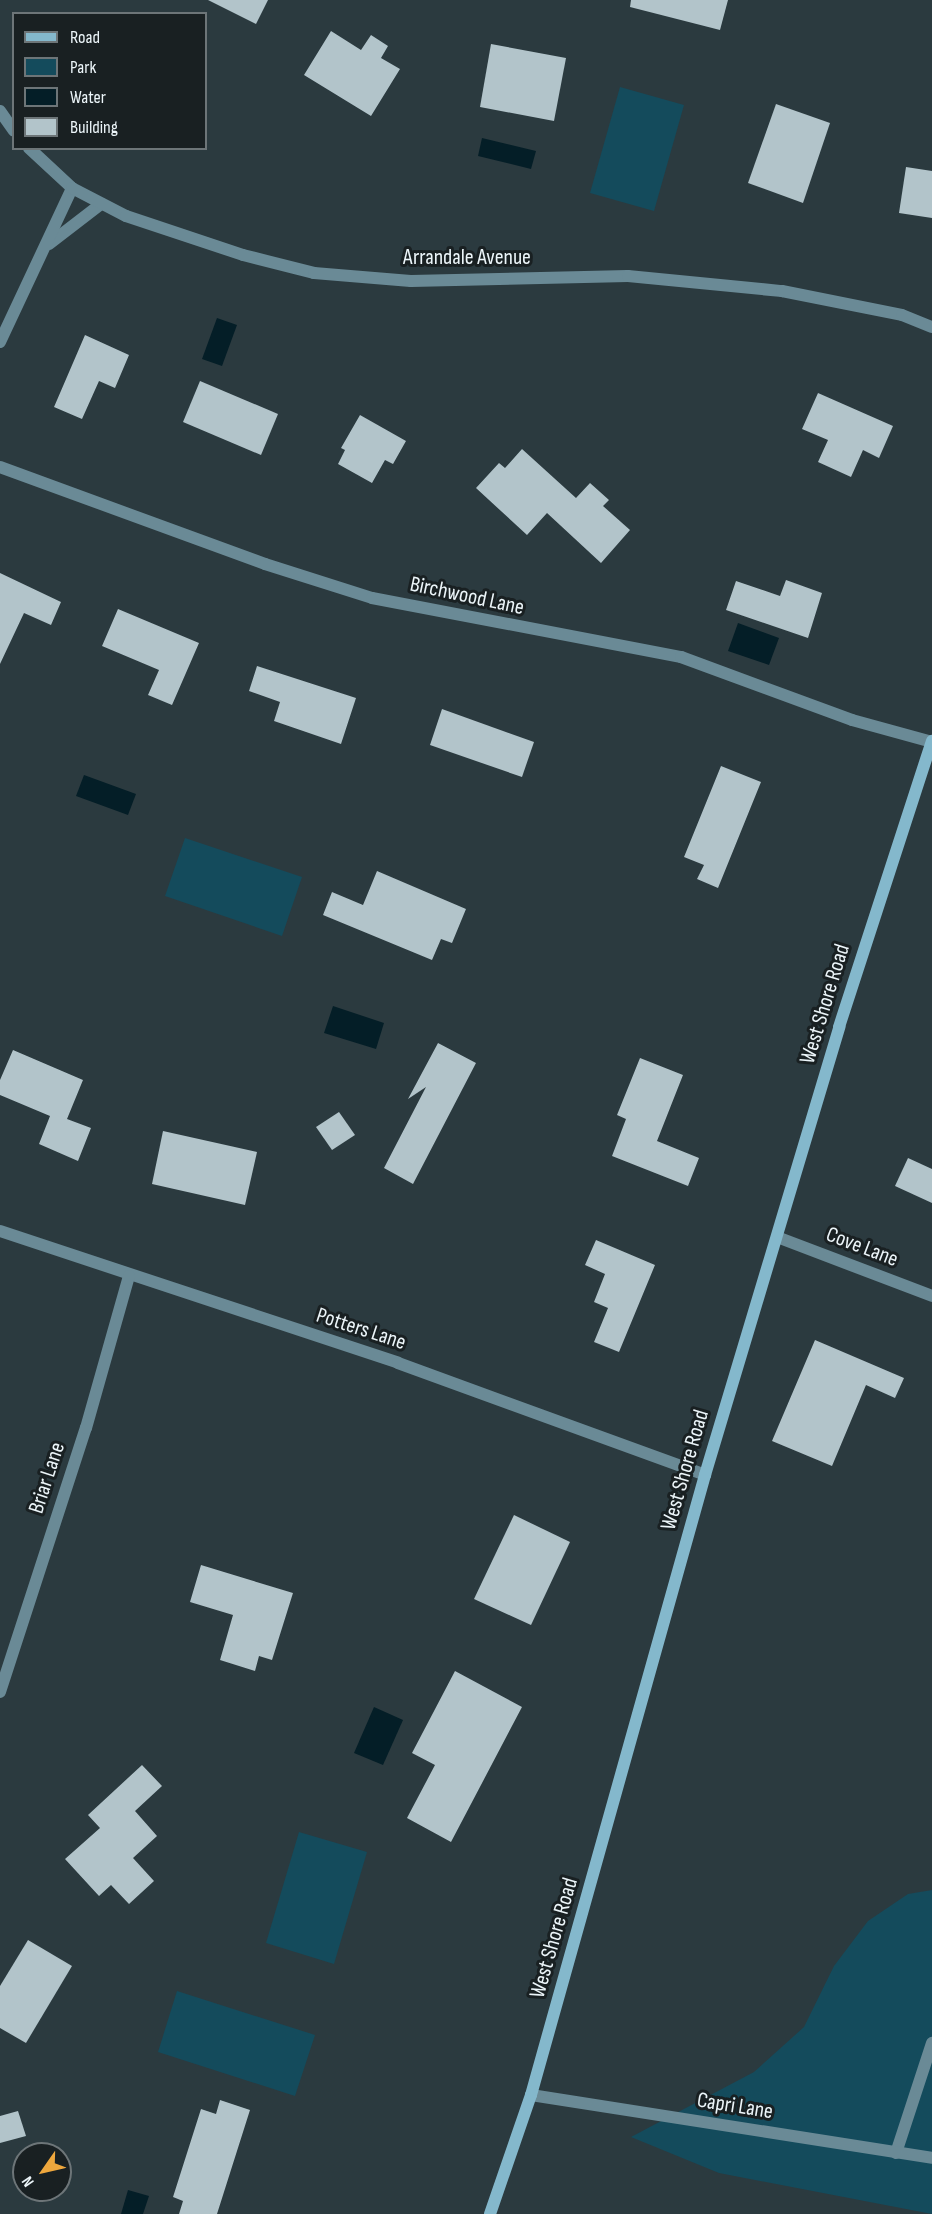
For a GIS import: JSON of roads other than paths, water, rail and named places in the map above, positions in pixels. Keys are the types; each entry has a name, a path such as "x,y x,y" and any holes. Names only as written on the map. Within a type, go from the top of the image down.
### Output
{"main road":[{"name":"West Shore Road","path":"490,2214 531,2096 705,1475 839,1027 932,742"}],"street":[{"path":"0,111 12,128"},
{"name":"Arrandale Avenue","path":"31,150 72,188 101,204 243,255 314,273 411,281 628,276 782,291 902,315 932,327"},
{"path":"0,342 72,188"},
{"path":"45,247 101,204"},
{"name":"Birchwood Lane","path":"0,466 265,564 372,598 681,657 852,720 932,742"},
{"name":"Potters Lane","path":"0,1231 129,1276 389,1360 705,1475"},
{"name":"Cove Lane","path":"777,1237 932,1296"},
{"name":"Briar Lane","path":"0,1692 86,1428 129,1276"},
{"path":"896,2153 932,2043"},
{"name":"Capri Lane","path":"531,2096 932,2158"}],"water":[{"path":"482,138 536,151 531,169 478,156"},
{"path":"217,318 237,325 222,366 202,359"},
{"path":"738,623 779,638 769,665 728,651"},
{"path":"84,775 136,794 128,815 76,796"},
{"path":"333,1006 384,1023 376,1049 324,1033"},
{"path":"374,1707 403,1720 383,1765 354,1753"},
{"path":"128,2190 149,2196 143,2214 121,2214"}]}
